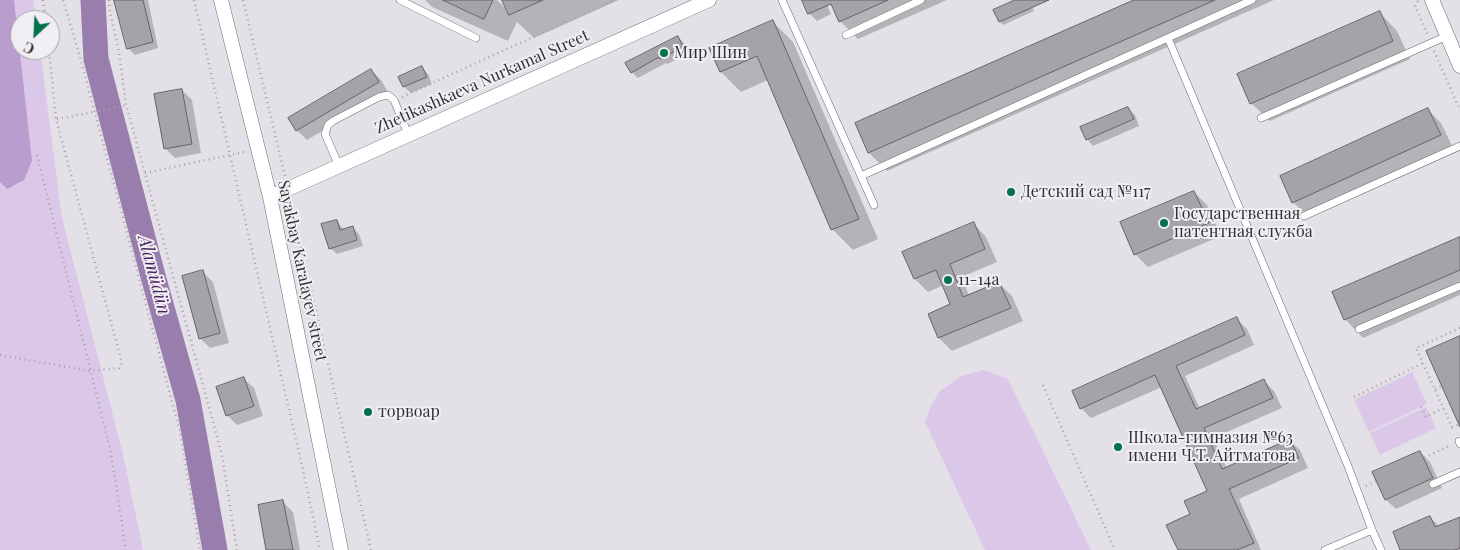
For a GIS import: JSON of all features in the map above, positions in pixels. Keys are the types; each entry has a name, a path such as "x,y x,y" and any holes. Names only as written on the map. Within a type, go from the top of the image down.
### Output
{"street":[{"name":"Sayakbay Karalayev street","path":"221,0 270,197 341,550"},
{"name":"Zhetikashkaeva Nurkamal Street","path":"270,197 709,0"},
{"path":"1432,0 1460,66"}],"lane":[{"path":"400,0 476,38"},
{"path":"782,0 874,205"},
{"path":"846,35 922,0"},
{"path":"860,176 1252,0"},
{"path":"1262,118 1447,36"},
{"path":"1168,38 1348,466 1381,550"},
{"path":"339,166 325,134 328,125 379,98 388,96 394,100 408,134"},
{"path":"1304,216 1460,146"},
{"path":"1359,329 1460,286"},
{"path":"1433,484 1460,472"},
{"path":"1324,550 1372,530"}],"path":[{"path":"63,0 95,112 180,432 200,550"},
{"path":"109,0 126,104 222,455 237,550"},
{"path":"194,0 301,460 320,550"},
{"path":"243,0 371,550"},
{"path":"394,100 614,0"},
{"path":"1419,0 1415,6 1460,110"},
{"path":"0,355 90,371 119,368 122,363 56,119 50,60"},
{"path":"56,119 126,104"},
{"path":"145,173 258,149"},
{"path":"37,155 111,453 126,550"},
{"path":"1376,481 1459,443 1416,348 1460,328"},
{"path":"1354,397 1422,364"},
{"path":"1043,385 1115,550"},
{"path":"1435,389 1441,386"},
{"path":"1421,407 1426,417 1443,408"},
{"path":"1452,427 1460,424"}],"shaded area":[{"path":"0,0 33,0 34,10 10,10 10,60 41,60 62,218 123,454 143,550 0,550"},
{"path":"0,0 14,0 15,10 10,10 10,60 21,60 32,161 24,180 7,189 0,182"},
{"path":"984,370 1008,379 1091,550 985,550 925,422 939,392 961,376"},
{"path":"1412,372 1427,404 1369,432 1354,400"},
{"path":"1426,407 1436,428 1380,455 1370,433"}],"building":[{"path":"114,0 143,0 153,42 127,49"},
{"path":"443,0 493,0 484,19"},
{"path":"502,0 543,0 509,15"},
{"path":"802,0 888,0 839,22 831,4 808,14"},
{"path":"1015,0 1049,0 999,22 993,10"},
{"path":"1134,0 1215,0 868,153 855,123"},
{"path":"1380,11 1393,41 1250,104 1237,74"},
{"path":"773,20 859,219 831,230 757,56 720,72 709,48"},
{"path":"678,36 683,47 660,59 659,57 631,73 625,63"},
{"path":"422,66 427,77 403,87 398,77"},
{"path":"371,69 379,82 296,131 288,118"},
{"path":"182,89 192,144 164,149 154,94"},
{"path":"1128,107 1134,119 1086,140 1080,127"},
{"path":"1428,108 1441,135 1292,203 1280,176"},
{"name":"Государственная патентная служба","path":"1194,191 1209,223 1134,255 1120,222"},
{"path":"337,220 340,230 353,226 357,240 329,249 321,224"},
{"name":"11-14а","path":"974,222 985,249 950,264 963,297 999,282 1011,308 938,338 928,314 950,304 936,270 914,279 902,252"},
{"path":"1460,237 1460,270 1344,320 1332,292"},
{"path":"203,270 220,333 199,339 182,276"},
{"path":"1237,317 1245,335 1176,366 1196,409 1264,379 1273,398 1204,428 1222,469 1290,439 1299,458 1229,489 1254,543 1237,550 1178,550 1166,525 1190,514 1184,501 1207,491 1155,375 1080,409 1072,391"},
{"path":"1460,336 1460,427 1426,351"},
{"path":"244,377 254,406 226,416 216,387"},
{"path":"1420,451 1433,478 1385,500 1372,472"},
{"path":"283,500 293,550 266,550 258,505"},
{"path":"1430,516 1435,527 1460,517 1460,548 1455,550 1400,550 1393,532"}],"waterway":[{"name":"Alamüdün","path":"93,0 96,59 188,400 215,550"}],"place":[{"name":"Мир Шин","path":"664,53"},
{"name":"Детский сад №117","path":"1011,192"},
{"name":"Государственная патентная служба","path":"1164,223"},
{"name":"11-14а","path":"948,280"},
{"name":"торвоар","path":"368,412"},
{"name":"Школа-гимназия №63 имени Ч.Т. Айтматова","path":"1118,447"}]}
